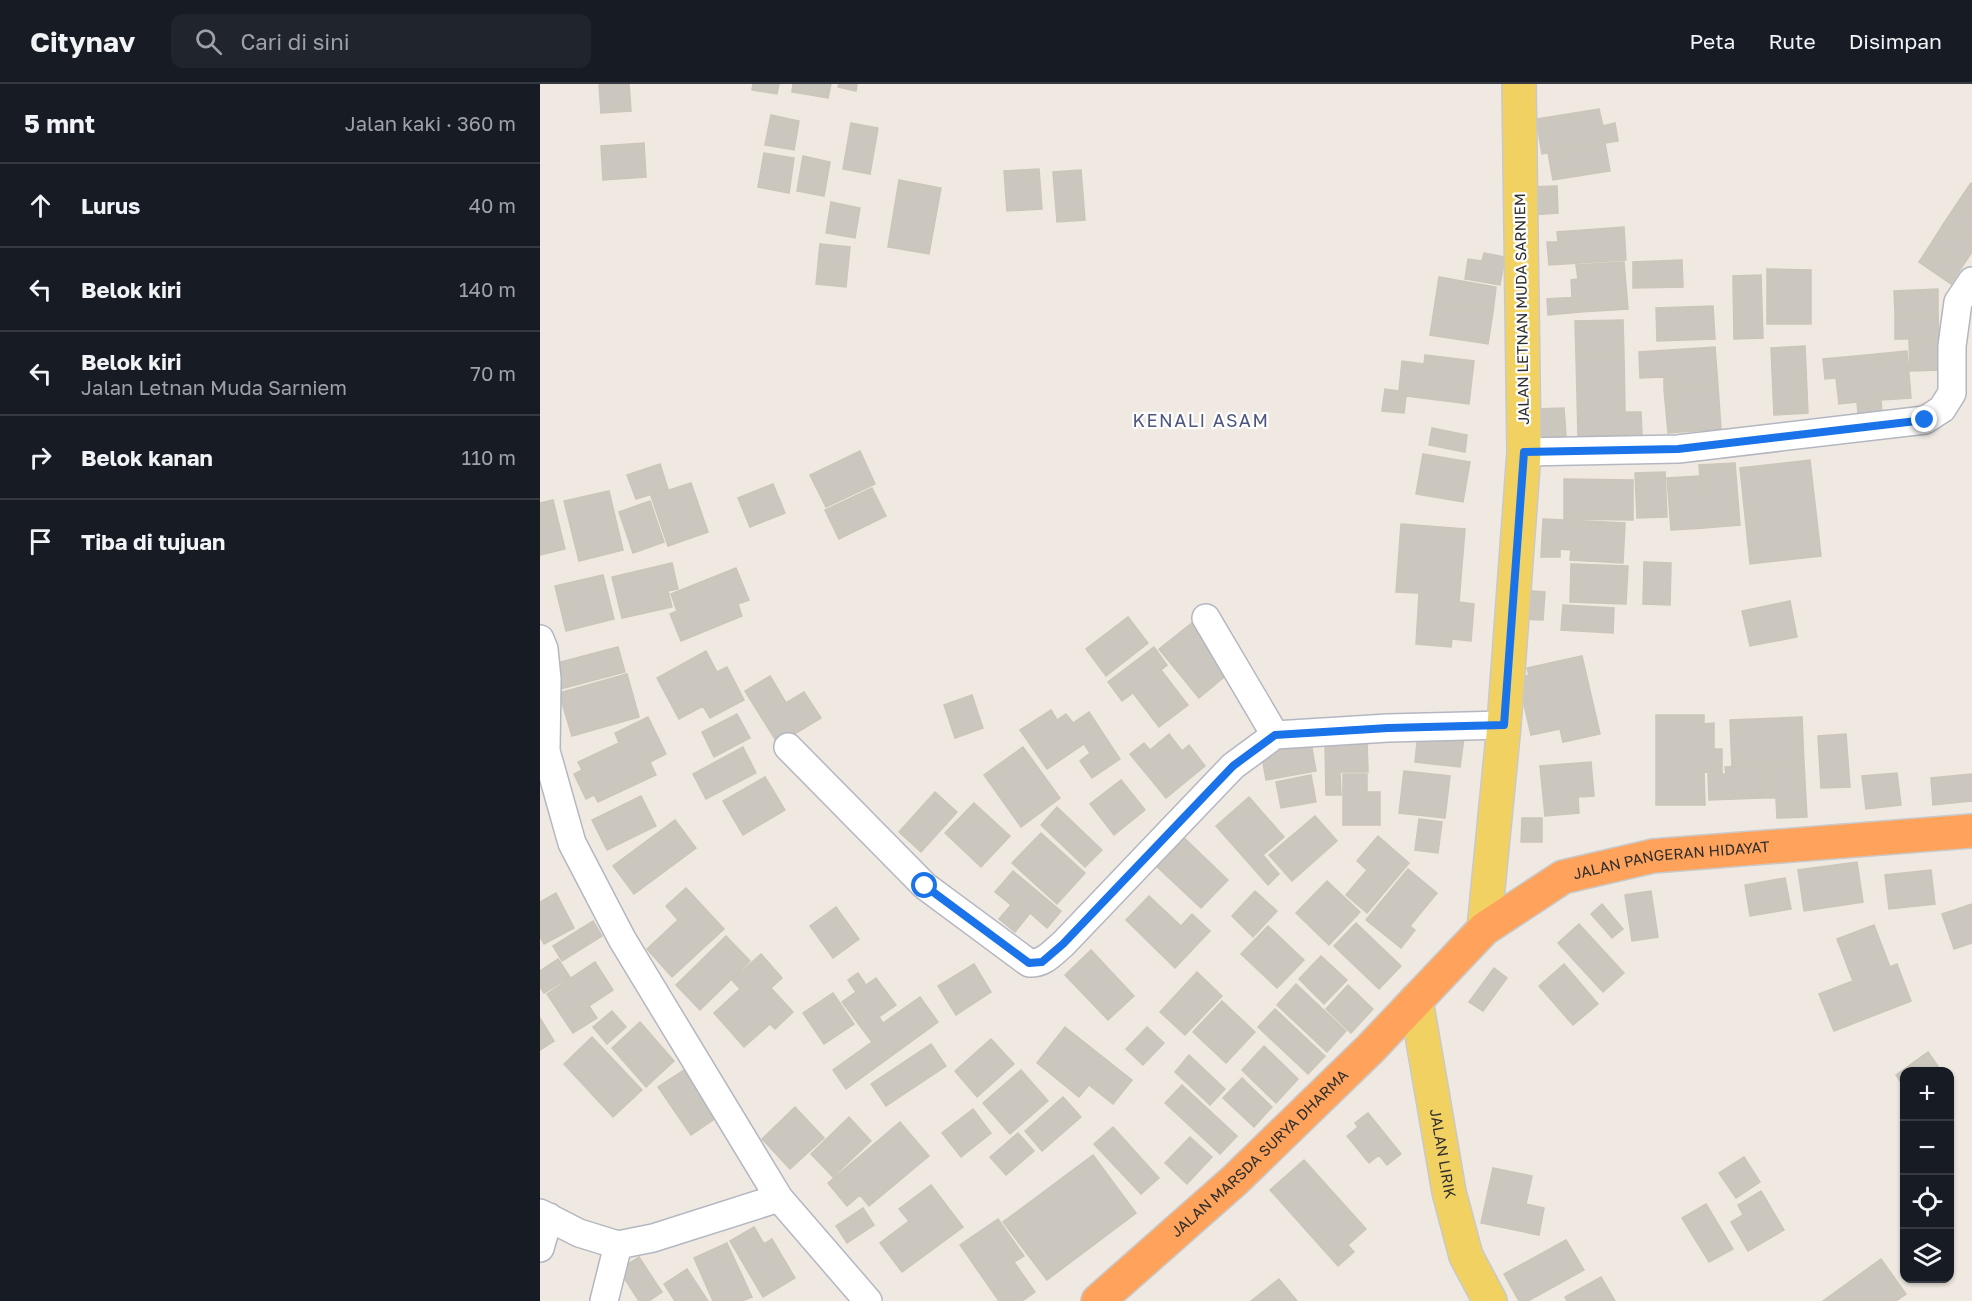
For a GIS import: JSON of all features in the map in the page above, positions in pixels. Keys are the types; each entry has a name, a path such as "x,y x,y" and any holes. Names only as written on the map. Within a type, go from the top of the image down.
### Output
{"highway":[{"name":"JALAN PANGERAN HIDAYAT","path":"1416,1000 1484,929 1563,877 1653,856 1972,831"},
{"name":"JALAN MARSDA SURYA DHARMA","path":"1098,1301 1235,1180 1370,1049 1416,1000"}],"main road":[{"name":"JALAN LETNAN MUDA SARNIEM","path":"1484,929 1504,725 1524,452 1519,84"},
{"name":"JALAN LIRIK","path":"1416,1000 1449,1192 1466,1256 1490,1301"}],"street":[{"path":"1524,452 1678,449 1925,420 1942,409 1952,393 1952,346 1967,295"},
{"path":"1206,618 1275,735"},
{"path":"540,639 544,649 547,680 543,752 572,843 622,939 779,1198 868,1301"},
{"path":"788,747 925,886 1029,963 1035,963 1042,962 1063,944 1233,766 1275,735 1388,728 1504,725"},
{"path":"540,1248 545,1215 579,1233 618,1245 653,1238 779,1198"},
{"path":"604,1301 618,1245"}],"building":[{"path":"599,84 629,84 631,111 601,113"},
{"path":"753,84 779,84 777,94 752,90"},
{"path":"793,84 831,84 828,98 792,92"},
{"path":"839,84 857,84 856,91 838,87"},
{"path":"1599,109 1603,126 1615,123 1618,141 1542,154 1536,119"},
{"path":"771,115 799,121 794,150 765,145"},
{"path":"851,123 878,128 870,174 843,169"},
{"path":"644,143 646,177 603,180 601,146"},
{"path":"1605,143 1610,171 1553,180 1548,153"},
{"path":"764,153 794,158 789,193 758,187"},
{"path":"803,156 830,162 824,196 797,191"},
{"path":"1039,169 1042,209 1007,211 1004,171"},
{"path":"1081,170 1085,220 1057,222 1053,172"},
{"path":"899,180 941,188 929,254 888,247"},
{"path":"1972,184 1972,211 1958,202"},
{"path":"1557,186 1558,213 1531,215 1529,187"},
{"path":"831,202 860,208 855,238 826,233"},
{"path":"1958,202 1972,211 1972,241 1944,223"},
{"path":"1944,223 1972,241 1972,252 1962,267 1930,245"},
{"path":"1624,227 1626,260 1549,265 1547,242 1558,242 1557,232"},
{"path":"820,244 850,247 846,287 816,284"},
{"path":"1930,245 1962,267 1951,284 1919,262"},
{"path":"1484,253 1505,257 1500,285 1465,279 1468,259 1482,261"},
{"path":"1682,260 1683,287 1633,288 1633,262"},
{"path":"1624,262 1628,309 1580,312 1578,297 1572,297 1571,280 1578,279 1576,265"},
{"path":"1767,269 1811,270 1811,324 1767,324"},
{"path":"1761,275 1763,338 1734,339 1733,276"},
{"path":"1439,277 1496,287 1493,312 1435,303"},
{"path":"1938,289 1938,313 1895,314 1894,291"},
{"path":"1578,297 1580,312 1548,315 1547,299"},
{"path":"1435,303 1493,312 1488,344 1430,335"},
{"path":"1713,306 1715,339 1657,341 1656,308"},
{"path":"1938,313 1939,338 1895,339 1895,314"},
{"path":"1623,320 1624,355 1576,356 1575,321"},
{"path":"1939,338 1941,370 1910,371 1909,339"},
{"path":"1805,346 1808,413 1774,415 1771,348"},
{"path":"1715,347 1718,386 1664,389 1664,377 1640,378 1639,352"},
{"path":"1907,351 1911,398 1881,400 1877,354"},
{"path":"1877,354 1882,412 1858,414 1857,402 1839,404 1836,378 1825,379 1823,359"},
{"path":"1425,355 1474,361 1469,404 1406,396 1404,413 1382,411 1385,389 1399,391 1402,361 1424,364"},
{"path":"1624,355 1625,412 1641,412 1642,435 1578,436 1576,356"},
{"path":"1718,386 1721,429 1668,433 1664,389"},
{"path":"1564,408 1566,436 1538,437 1536,409"},
{"path":"1432,428 1467,435 1465,452 1429,445"},
{"path":"860,451 875,484 826,507 810,475"},
{"path":"1423,454 1470,462 1463,502 1416,494"},
{"path":"1810,460 1821,556 1750,564 1740,468"},
{"path":"1735,463 1740,525 1704,528 1699,465"},
{"path":"660,464 668,489 636,499 627,475"},
{"path":"1665,472 1667,517 1637,518 1635,473"},
{"path":"1700,476 1704,528 1671,530 1667,478"},
{"path":"1564,479 1633,480 1633,520 1564,519"},
{"path":"691,483 708,532 668,546 651,496"},
{"path":"773,484 785,513 750,527 738,498"},
{"path":"872,488 886,516 839,539 825,510"},
{"path":"609,491 623,550 579,561 564,501"},
{"path":"553,500 565,549 540,555 540,503"},
{"path":"650,501 664,542 633,553 619,512"},
{"path":"1543,519 1625,523 1623,563 1570,560 1571,550 1560,549 1560,557 1541,557"},
{"path":"1401,524 1465,529 1459,602 1474,604 1471,641 1452,639 1451,647 1416,644 1419,593 1396,592"},
{"path":"1644,562 1671,563 1670,605 1643,604"},
{"path":"672,563 678,589 668,591 672,607 622,618 612,577"},
{"path":"1571,564 1628,566 1626,604 1570,602"},
{"path":"736,568 749,600 738,604 742,616 681,641 670,614 677,611 671,594"},
{"path":"603,575 614,619 566,631 555,586"},
{"path":"1522,590 1545,592 1543,620 1520,619"},
{"path":"1790,601 1797,637 1750,646 1742,611"},
{"path":"1563,605 1614,608 1613,633 1561,630"},
{"path":"1128,617 1148,643 1106,676 1086,649"},
{"path":"1198,618 1230,672 1199,698 1159,649"},
{"path":"618,647 625,672 560,689 553,664"},
{"path":"1154,647 1167,665 1161,670 1188,705 1159,727 1133,693 1122,701 1108,682"},
{"path":"706,651 717,672 727,667 744,700 710,718 703,706 679,719 657,678"},
{"path":"1582,656 1600,734 1563,742 1560,729 1531,735 1518,678 1529,675 1527,668"},
{"path":"627,674 639,717 572,736 559,693"},
{"path":"770,676 786,703 804,692 821,718 778,744 745,691"},
{"path":"972,695 983,728 955,738 944,705"},
{"path":"1051,710 1057,720 1066,714 1073,723 1089,712 1120,759 1092,778 1080,761 1090,753 1084,744 1047,769 1020,730"},
{"path":"737,714 750,738 714,757 702,732"},
{"path":"1656,715 1704,715 1704,724 1714,723 1714,749 1722,749 1722,773 1704,772 1705,805 1656,805"},
{"path":"648,717 666,754 650,762 656,775 598,802 594,795 586,799 574,774 582,770 578,762 619,743 615,733"},
{"path":"1802,717 1804,763 1732,767 1730,720"},
{"path":"1418,732 1464,738 1460,767 1415,762"},
{"path":"1169,734 1182,751 1189,745 1205,766 1166,798 1130,754 1144,743 1150,750"},
{"path":"1846,734 1850,787 1821,788 1818,736"},
{"path":"1310,737 1316,771 1266,780 1260,746"},
{"path":"1367,741 1368,772 1340,772 1341,795 1326,795 1325,742"},
{"path":"743,747 756,773 706,799 693,774"},
{"path":"1023,747 1060,798 1021,827 984,775"},
{"path":"1591,762 1594,796 1578,797 1579,813 1545,816 1540,766"},
{"path":"1804,763 1807,817 1777,818 1776,798 1761,798 1760,765"},
{"path":"1760,765 1761,798 1709,800 1708,774 1726,774 1725,767"},
{"path":"1404,771 1450,776 1445,818 1399,813"},
{"path":"1897,773 1901,805 1866,809 1862,776"},
{"path":"1343,774 1367,774 1367,792 1380,792 1380,825 1343,825"},
{"path":"1972,774 1972,801 1933,805 1931,778"},
{"path":"1311,775 1316,802 1281,808 1276,782"},
{"path":"765,777 785,810 743,835 723,801"},
{"path":"1121,780 1145,810 1114,835 1090,804"},
{"path":"935,792 957,812 921,852 899,832"},
{"path":"641,796 656,826 607,850 592,820"},
{"path":"1249,797 1284,837 1263,855 1279,874 1268,885 1216,826"},
{"path":"974,803 1010,836 981,867 945,833"},
{"path":"1057,807 1102,850 1085,867 1041,825"},
{"path":"1315,816 1337,841 1292,881 1269,855"},
{"path":"1522,818 1542,818 1542,842 1521,842"},
{"path":"1419,819 1442,822 1438,853 1415,850"},
{"path":"675,820 696,848 634,894 613,866"},
{"path":"1041,833 1085,873 1057,904 1012,863"},
{"path":"1179,833 1228,880 1201,908 1152,862"},
{"path":"1378,836 1409,863 1367,913 1346,895 1367,870 1357,861"},
{"path":"1857,862 1863,902 1804,911 1798,870"},
{"path":"1408,869 1437,893 1410,926 1415,930 1401,948 1366,920"},
{"path":"1931,870 1935,904 1889,909 1885,875"},
{"path":"1013,871 1061,911 1047,928 1030,913 1015,932 999,919 1011,905 995,892"},
{"path":"1785,878 1791,909 1750,916 1745,885"},
{"path":"1327,881 1360,912 1329,945 1296,913"},
{"path":"686,888 724,929 672,977 647,949 678,920 666,906"},
{"path":"1255,891 1277,911 1253,937 1232,916"},
{"path":"1651,891 1658,937 1632,941 1625,895"},
{"path":"556,893 574,928 544,944 540,937 540,902"},
{"path":"1149,896 1181,926 1192,914 1210,931 1175,968 1126,920"},
{"path":"1602,904 1623,929 1612,938 1591,914"},
{"path":"1972,904 1972,943 1954,949 1942,914"},
{"path":"836,907 859,939 833,958 810,926"},
{"path":"593,921 602,936 562,961 553,946"},
{"path":"1356,923 1401,966 1379,989 1334,946"},
{"path":"1579,924 1624,973 1603,992 1558,943"},
{"path":"1874,925 1890,967 1897,964 1911,1001 1834,1031 1819,994 1853,981 1837,939"},
{"path":"1268,926 1304,960 1277,988 1241,954"},
{"path":"726,936 750,961 700,1010 676,985"},
{"path":"1091,950 1134,996 1108,1020 1065,975"},
{"path":"761,954 782,978 771,988 793,1012 775,1029 770,1024 744,1047 714,1013 740,989 732,980"},
{"path":"1321,956 1347,980 1324,1004 1299,979"},
{"path":"558,959 570,977 544,993 540,987 540,971"},
{"path":"595,962 613,990 589,1006 597,1018 573,1033 547,994"},
{"path":"974,964 991,992 956,1015 938,986"},
{"path":"1564,964 1598,1004 1573,1025 1539,986"},
{"path":"1494,968 1507,978 1483,1011 1469,1002"},
{"path":"1197,972 1222,996 1185,1035 1160,1012"},
{"path":"858,973 866,985 876,978 896,1005 879,1017 883,1023 920,997 938,1022 846,1089 833,1070 872,1042 842,1002 856,992 848,980"},
{"path":"1296,984 1346,1031 1327,1052 1277,1005"},
{"path":"1348,985 1373,1009 1351,1033 1326,1009"},
{"path":"833,993 854,1024 824,1044 803,1013"},
{"path":"1222,1001 1255,1032 1226,1063 1193,1032"},
{"path":"1275,1009 1325,1056 1308,1074 1258,1027"},
{"path":"612,1011 626,1027 607,1044 593,1027"},
{"path":"540,1018 554,1041 540,1050"},
{"path":"640,1022 674,1061 646,1087 612,1048"},
{"path":"1065,1027 1132,1080 1113,1104 1089,1085 1079,1097 1037,1063"},
{"path":"1147,1027 1164,1043 1143,1065 1126,1049"},
{"path":"592,1037 642,1090 613,1117 564,1064"},
{"path":"991,1039 1014,1064 977,1097 955,1071"},
{"path":"931,1044 946,1066 886,1106 871,1084"},
{"path":"1264,1046 1298,1079 1276,1103 1242,1070"},
{"path":"1928,1052 1938,1067 1907,1067"},
{"path":"1189,1055 1225,1089 1210,1105 1175,1072"},
{"path":"684,1070 716,1118 691,1135 658,1087"},
{"path":"1021,1070 1048,1101 1010,1134 983,1103"},
{"path":"1242,1078 1272,1107 1254,1127 1223,1098"},
{"path":"1182,1085 1237,1136 1220,1154 1165,1103"},
{"path":"1063,1097 1081,1117 1042,1151 1025,1131"},
{"path":"795,1107 824,1138 790,1169 762,1139"},
{"path":"973,1109 991,1133 961,1157 942,1133"},
{"path":"1368,1113 1401,1154 1387,1165 1379,1155 1369,1163 1347,1136 1358,1127 1355,1123"},
{"path":"849,1117 871,1141 833,1177 811,1154"},
{"path":"900,1122 929,1156 869,1206 860,1195 847,1206 828,1183"},
{"path":"1113,1127 1159,1178 1141,1194 1094,1144"},
{"path":"1018,1133 1034,1151 1006,1175 990,1157"},
{"path":"1190,1137 1212,1157 1187,1184 1165,1163"},
{"path":"1093,1155 1136,1213 1047,1280 1003,1222"},
{"path":"1744,1157 1760,1182 1736,1198 1719,1173"},
{"path":"1304,1160 1366,1229 1348,1245 1354,1252 1338,1266 1270,1190"},
{"path":"1493,1168 1532,1176 1526,1204 1544,1208 1539,1235 1481,1223"},
{"path":"931,1185 963,1227 902,1272 880,1243 909,1221 899,1209"},
{"path":"1761,1191 1784,1230 1748,1251 1731,1222 1743,1215 1738,1205"},
{"path":"1706,1204 1733,1249 1709,1262 1682,1218"},
{"path":"863,1208 874,1225 847,1243 836,1226"},
{"path":"998,1219 1024,1256 1014,1262 1035,1292 1022,1301 999,1301 960,1245"},
{"path":"754,1227 764,1244 772,1239 795,1278 763,1297 730,1241"},
{"path":"1566,1240 1584,1270 1528,1301 1519,1301 1504,1274"},
{"path":"727,1243 752,1297 742,1301 713,1301 694,1258"},
{"path":"639,1257 662,1292 649,1301 639,1301 619,1270"},
{"path":"1881,1259 1906,1294 1896,1301 1823,1301"},
{"path":"687,1269 708,1301 675,1301 664,1284"},
{"path":"1601,1277 1615,1301 1567,1301 1565,1297"},
{"path":"1279,1279 1297,1301 1251,1301"}],"district":[{"name":"KENALI ASAM","path":"1201,421"}],"route":[{"path":"925,886 1029,963 1042,962 1063,944 1233,766 1275,735 1388,728 1504,725 1524,452 1678,449 1925,420"}]}
